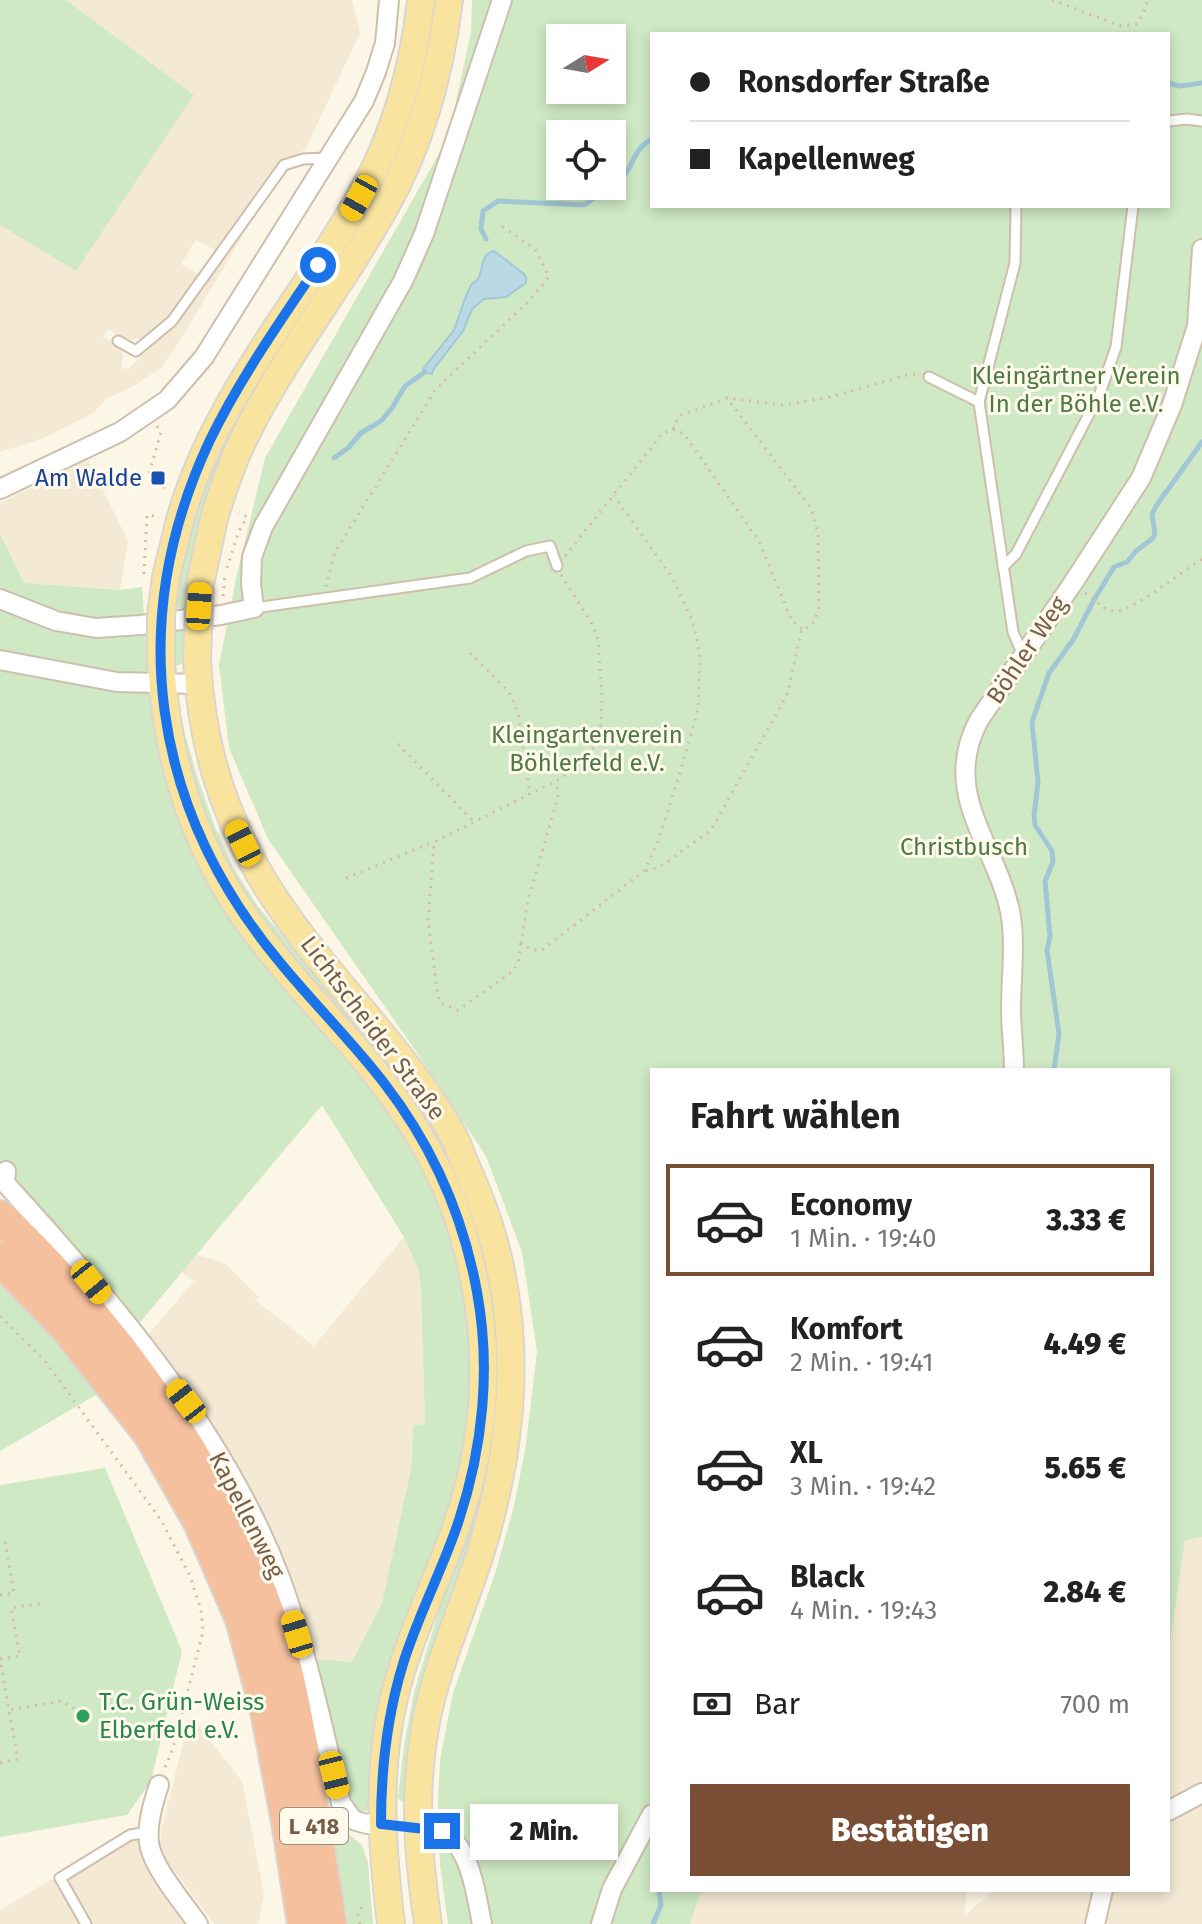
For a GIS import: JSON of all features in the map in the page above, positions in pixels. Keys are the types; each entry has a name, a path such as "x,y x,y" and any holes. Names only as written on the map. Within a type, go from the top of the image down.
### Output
{"highway":[{"name":"L 418","path":"0,1217 79,1298 132,1366 180,1433 232,1526 282,1656 298,1727 330,1924"},
{"name":"L 418","path":"0,1259 65,1326 150,1434 200,1522 242,1619 267,1711 304,1924"}],"main road":[{"name":"Lichtscheider Straße","path":"391,1924 381,1824 384,1758 396,1689 413,1635 458,1523 474,1467 484,1381 482,1322 477,1291 463,1230 449,1192 407,1114 362,1055 249,923 227,890 194,826 178,777 166,724 161,672 161,616 166,577 180,520 198,467 230,403 344,224 380,157 410,69 421,0"},
{"name":"Lichtscheider Straße","path":"428,1924 417,1827 418,1780 426,1724 436,1684 481,1552 498,1488 506,1441 511,1397 511,1355 500,1263 481,1201 453,1134 413,1074 287,915 243,843 224,801 210,757 198,672 200,584 214,519 232,465 259,409 365,242 403,172 433,90 449,0"},
{"name":"Kapellenweg","path":"381,1824 417,1827"}],"street":[{"path":"0,489 120,432 167,400 204,357 364,101 385,43 389,0"},
{"path":"0,599 56,621 96,628 221,615 254,608 252,557 263,527 403,281 419,246 502,0"},
{"name":"Böhler Weg","path":"1014,1068 1010,912 967,795 964,777 970,736 1141,478 1172,405 1197,326 1202,249"},
{"path":"0,660 117,682 161,672 198,672"},
{"name":"Kapellenweg","path":"6,1171 5,1183 73,1258 186,1401 247,1505 280,1580 302,1647 341,1803 353,1820 381,1824"},
{"path":"159,1785 149,1846 155,1862 198,1924"},
{"path":"1170,1810 1202,1793"},
{"name":"Kapellenweg","path":"417,1827 442,1831 459,1846 471,1876 482,1924"},
{"path":"601,1924 612,1889 646,1841"},
{"path":"1095,1924 1103,1892"}],"lane":[{"path":"1170,121 1202,121"},
{"path":"118,341 136,351 172,321 284,165 303,159 330,158"},
{"path":"1016,208 1015,263 979,402 1013,632 1023,655"},
{"path":"1003,567 1016,554 1100,393 1110,366 1116,347 1133,208"},
{"path":"929,377 979,402"},
{"path":"254,608 470,578 526,551 550,546 557,566"},
{"path":"86,1924 60,1878 130,1835 149,1832"}],"path":[{"path":"1052,0 1121,26 1137,24 1148,0"},
{"path":"323,598 335,552 436,389 528,302 549,277 535,249 500,225"},
{"path":"346,878 434,842 530,795 578,767 590,755 601,722 598,639 557,566 663,433 673,429 679,416 727,398 784,405 830,397 907,375 929,377"},
{"path":"727,398 811,508 818,533 819,607 815,620 802,629"},
{"path":"154,422 161,432 148,477 161,487"},
{"path":"673,429 684,434 759,541 792,621 802,629"},
{"path":"614,496 672,577 691,618 700,657 698,709 692,734 657,844 644,871"},
{"path":"221,615 226,571 238,533 247,517 239,512"},
{"path":"144,573 147,515 152,516"},
{"path":"1089,597 1117,612 1138,604 1202,559"},
{"path":"521,944 542,950 644,871 670,860 711,830 787,695 802,629"},
{"path":"470,653 509,692 518,713 530,795"},
{"path":"398,744 474,822"},
{"path":"434,842 428,922 439,1002 458,1010 512,972 518,963 528,900 558,797 556,781"},
{"path":"0,1316 45,1361 161,1520 190,1576 201,1610 203,1632 173,1748 159,1785"},
{"path":"0,1595 14,1593 5,1540"},
{"path":"0,1763 18,1759 0,1658 20,1656 11,1608 44,1603"},
{"path":"9,1710 61,1701 92,1713"}],"shaded area":[{"path":"66,0 352,0 360,33 305,150 281,161 217,251 196,240 181,264 199,275 173,313 146,338 134,340 121,337 108,329 103,337 118,346 123,358 121,368 128,369 175,324 262,203 162,367 134,386 108,398 93,413 41,439 0,452 0,225 76,271 194,95"},
{"path":"88,460 128,541 120,590 24,583 0,534 0,503"},
{"path":"404,1237 418,1268 421,1287 425,1424 413,1425 412,1464 382,1603 352,1662 317,1659 288,1570 247,1484 203,1409 148,1335 194,1281 178,1270 194,1254 225,1263 260,1298 255,1300 314,1346"},
{"path":"1202,1537 1202,1924 690,1924 700,1892 967,1892 964,1916 992,1892 1170,1892 1170,1645 1185,1539"},
{"path":"190,1715 242,1781 264,1894 258,1924 214,1924 168,1862 160,1846"},
{"path":"141,1838 170,1897 167,1900 184,1924 0,1924 0,1910 52,1879 66,1882 68,1877 129,1840"}],"green space":[{"path":"0,0 66,0 194,95 76,271 0,225"},
{"path":"432,0 439,0 415,114 378,198 252,398 185,659 180,665 173,666 170,658 178,567 206,476 231,423 344,244"},
{"name":"Christbusch","path":"472,0 1202,0 1202,1537 1185,1540 1170,1645 1170,1068 650,1068 650,1892 700,1892 690,1924 448,1924 440,1864 440,1760 453,1693 495,1574 514,1506 526,1445 537,1351 522,1252 486,1156 268,839 229,748 219,665 265,458 448,138 471,32"},
{"path":"0,534 24,583 120,590 142,587 151,712 186,840 232,916 331,1030 414,1143 456,1240 474,1348 465,1463 368,1810 358,1812 352,1809 317,1659 352,1662 382,1603 412,1464 413,1425 425,1424 418,1268 404,1237 322,1105 136,1327 0,1190"},
{"path":"179,713 197,776 233,867 257,905 391,1063 446,1145 467,1192 492,1272 502,1367 489,1482 402,1802 398,1798 414,1692 453,1564 475,1506 479,1251 251,903 225,858 194,787"},
{"path":"0,1281 101,1392 0,1451"},
{"name":"T.C. Grün-Weiss Elberfeld e.V.","path":"105,1468 182,1651 151,1781 127,1815 0,1837 0,1485"},
{"path":"327,1804 338,1826 362,1845 368,1863 373,1924 348,1924 333,1880"}],"water":[{"path":"494,251 524,274 526,283 506,297 484,299 472,309 463,331 432,374 425,372 423,369 454,330 471,285 479,278 484,259"}],"waterway":[{"path":"1170,84 1180,86 1202,83"},
{"path":"626,174 638,151 650,140"},
{"path":"486,239 481,229 483,211 498,201 584,205 591,200"},
{"path":"334,458 361,433 381,421 405,386 425,372"},
{"path":"1054,1068 1059,1034 1047,950 1050,936 1045,881 1053,862 1052,851 1035,825 1038,782 1032,722 1049,673 1073,640 1114,567 1127,562 1153,538 1152,514 1156,506 1202,442"},
{"path":"653,1924 661,1905 659,1892"}],"place":[{"name":"Am Walde","path":"158,478"},
{"name":"T.C. Grün-Weiss Elberfeld e.V.","path":"83,1716"}],"route":[{"path":"318,265 230,403 193,481 170,557 161,616 164,712 178,777 194,826 227,890 278,960 362,1055 407,1114 449,1192 463,1230 482,1322 484,1381 479,1437 458,1523 413,1635 393,1700 381,1796 381,1824 442,1831"}],"park label":[{"name":"Kleingärtner Verein In der Böhle e.V.","path":"1076,390"},
{"name":"Kleingartenverein Böhlerfeld e.V.","path":"587,749"}]}
